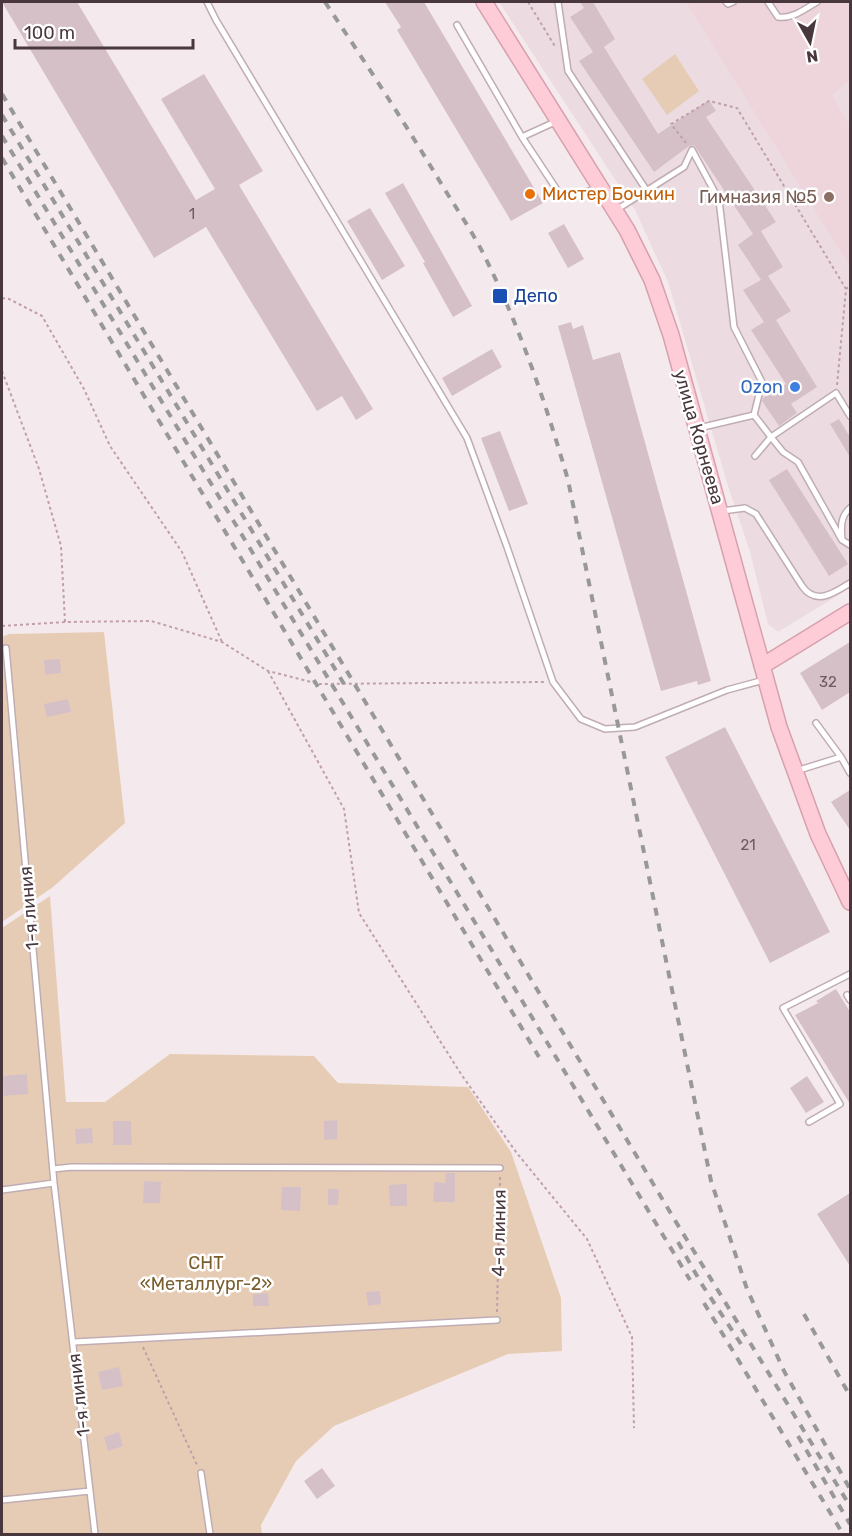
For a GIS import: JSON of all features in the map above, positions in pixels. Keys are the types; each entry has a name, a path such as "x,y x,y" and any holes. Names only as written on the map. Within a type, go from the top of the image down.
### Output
{"street":[{"name":"улица Корнеева","path":"484,2 615,210 640,254 660,301 794,772 825,850 850,902"},
{"path":"764,673 850,612"}],"lane":[{"path":"207,2 466,438 507,547 553,682 581,719 605,729 635,727 764,673"},
{"path":"558,2 568,71 647,191"},
{"path":"726,2 728,4 733,2"},
{"path":"768,2 778,17 784,18 792,17 817,2"},
{"path":"457,26 522,137 561,196 602,188"},
{"path":"522,137 559,120"},
{"path":"615,210 684,167 692,150"},
{"path":"692,150 718,200 734,327 762,382 754,415"},
{"path":"755,456 771,437 836,393 850,416"},
{"path":"697,429 754,415"},
{"path":"754,415 783,452 798,462 842,540 850,545"},
{"path":"720,512 745,508 756,514 810,595 825,597 850,583"},
{"path":"842,540 841,523 850,508"},
{"name":"1-я линия","path":"6,648 54,1184 95,1534"},
{"path":"816,723 850,773"},
{"path":"794,772 841,757"},
{"path":"809,1122 840,1104 783,1008 850,974"},
{"name":"4-я линия","path":"54,1169 72,1167 500,1168"},
{"path":"2,1190 54,1184"},
{"path":"74,1342 497,1320"},
{"path":"201,1473 210,1534"},
{"path":"2,1500 90,1491"}],"path":[{"path":"528,2 558,52"},
{"path":"692,150 670,124 709,101 736,108 846,288 836,393"},
{"path":"846,288 850,286"},
{"path":"2,298 9,299 42,316 84,389 110,446 182,552 222,642"},
{"path":"2,371 39,468 61,546 65,622"},
{"path":"2,626 65,622 151,621 222,642 268,671 320,684 553,682"},
{"path":"268,671 344,809 359,913 461,1074 516,1152 587,1239 632,1337 633,1428"},
{"name":"4-я линия","path":"497,1320 500,1168"},
{"path":"139,1338 201,1473"}],"shaded area":[{"path":"499,2 850,2 850,588 778,632 768,624 750,552 728,486 668,282 635,210"},
{"name":"Гимназия №5","path":"686,2 850,2 850,80 832,95 850,127 850,267"}],"green space":[{"path":"675,54 699,91 667,115 642,79"},
{"path":"104,632 125,823 53,887 2,922 2,637 9,634"},
{"name":"СНТ «Металлург-2»","path":"50,896 66,1102 105,1102 170,1054 314,1056 338,1083 468,1087 511,1152 561,1298 562,1351 508,1354 334,1426 296,1461 261,1525 262,1534 2,1534 2,928"}],"building":[{"path":"2,2 77,2 196,200 215,189 161,99 204,74 263,171 239,185 373,409 356,420 342,396 317,411 206,227 154,258"},
{"path":"385,2 424,2 543,203 511,221 397,30 401,27"},
{"path":"580,2 593,2 615,39 604,47 658,134 709,100 716,111 706,117 776,222 761,231 783,267 768,276 791,311 776,320 817,387 791,404 797,413 779,426 762,401 763,398 786,384 751,330 764,322 743,290 761,280 738,245 753,234 694,145 689,146 654,172 579,61 593,52 570,17 584,8"},
{"path":"403,183 472,306 453,317 423,263 425,262 385,193"},
{"path":"370,208 405,266 382,280 347,221"},
{"path":"564,224 584,259 568,268 548,233"},
{"path":"571,322 573,329 583,325 593,360 620,352 711,681 698,685 697,681 661,691 558,326"},
{"path":"492,349 502,367 452,396 442,378"},
{"path":"839,419 850,437 850,457 830,424"},
{"path":"500,431 528,504 509,511 481,438"},
{"path":"787,469 848,564 829,576 769,480"},
{"path":"850,642 850,692 822,710 800,673"},
{"path":"60,659 61,673 45,675 44,660"},
{"path":"68,699 71,712 47,717 44,704"},
{"path":"725,727 830,932 770,963 665,757"},
{"path":"850,790 850,830 831,802"},
{"path":"836,989 850,1012 850,1104 795,1015 818,1003 816,1001"},
{"path":"27,1074 28,1094 4,1096 3,1076"},
{"path":"807,1076 824,1102 806,1113 790,1088"},
{"path":"337,1120 337,1139 324,1140 324,1121"},
{"path":"113,1121 131,1121 132,1145 113,1145"},
{"path":"92,1128 93,1143 76,1144 75,1129"},
{"path":"446,1173 455,1173 455,1202 433,1202 434,1182 445,1183"},
{"path":"144,1181 161,1182 160,1203 143,1203"},
{"path":"407,1184 407,1206 390,1206 389,1185"},
{"path":"282,1187 301,1187 300,1211 281,1210"},
{"path":"328,1189 339,1189 338,1205 328,1205"},
{"path":"850,1193 850,1266 817,1214"},
{"path":"380,1291 381,1304 368,1306 366,1292"},
{"path":"268,1293 269,1306 253,1306 253,1294"},
{"path":"119,1367 123,1386 102,1390 98,1372"},
{"path":"119,1432 123,1446 108,1451 104,1437"},
{"path":"322,1468 335,1486 317,1499 304,1481"}],"railway":[{"path":"325,2 474,237 497,282 531,366 568,480 711,1181 747,1289 784,1371 850,1489"},
{"path":"2,94 676,1222 850,1506"},
{"path":"2,115 344,684"},
{"path":"2,136 690,1280"},
{"path":"2,158 539,1057"},
{"path":"678,1242 701,1283 741,1344"},
{"path":"704,1303 843,1534"},
{"path":"804,1314 850,1396"},
{"path":"798,1436 850,1524"}],"place":[{"name":"Мистер Бочкин","path":"530,194"},
{"name":"Гимназия №5","path":"829,197"},
{"name":"Депо","path":"500,296"},
{"name":"Ozon","path":"795,387"}]}
